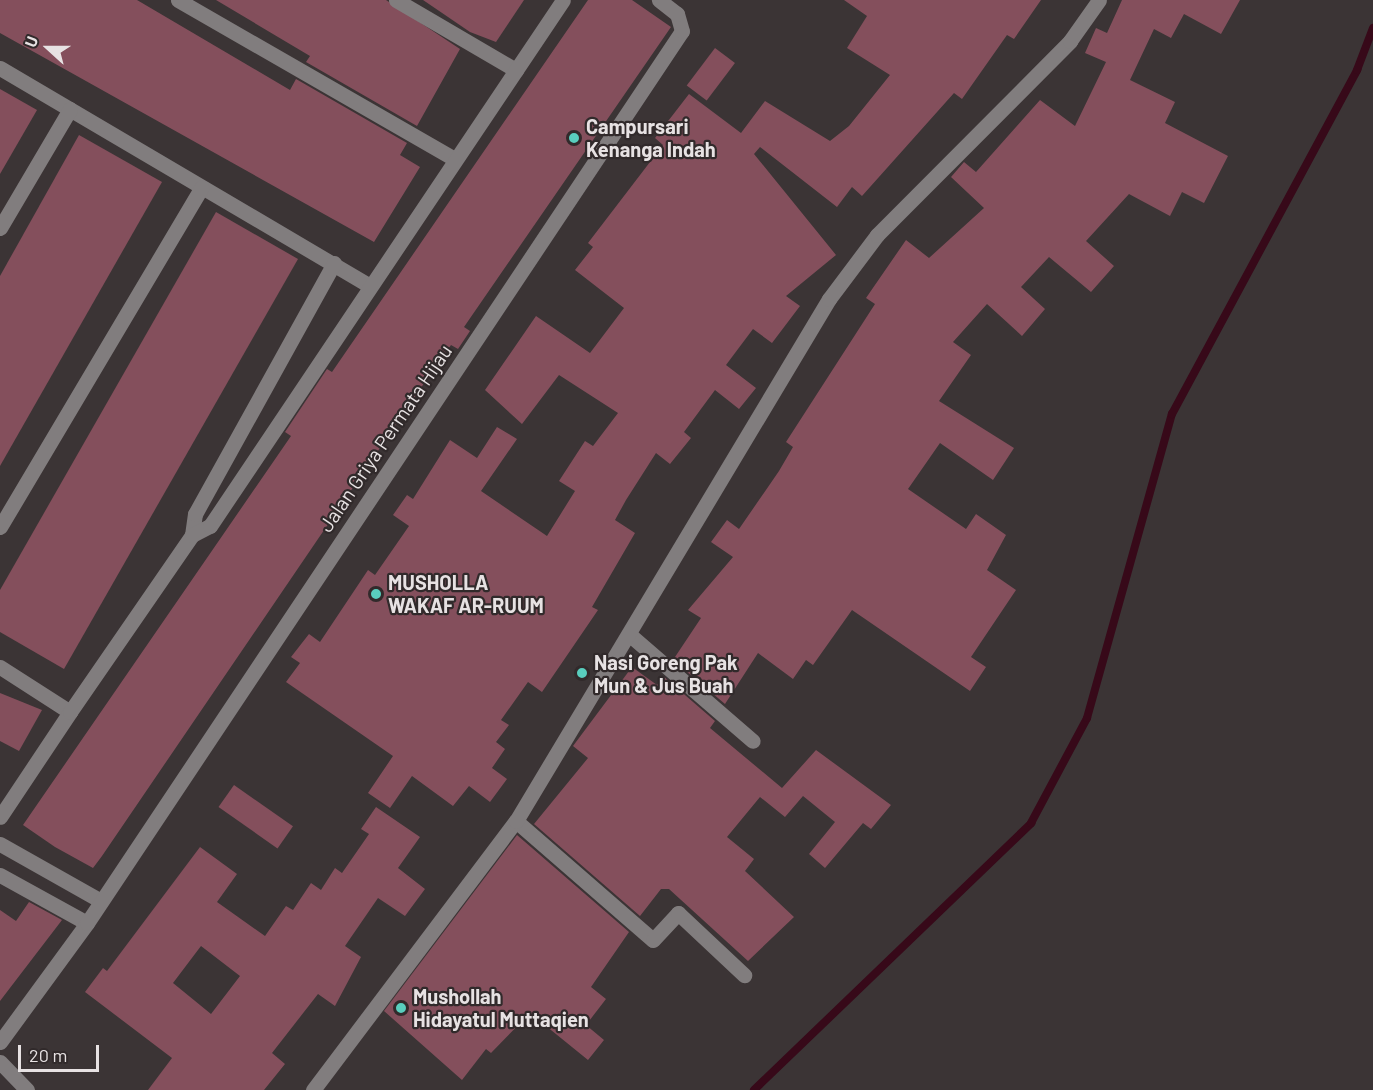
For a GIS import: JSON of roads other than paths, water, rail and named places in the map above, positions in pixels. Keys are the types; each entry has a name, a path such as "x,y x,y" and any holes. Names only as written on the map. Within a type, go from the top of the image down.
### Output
{"street":[{"path":"178,0 453,158"},
{"path":"396,0 516,70"},
{"path":"0,818 192,536 210,526 453,158 563,0"},
{"name":"Jalan Griya Permata Hijau","path":"0,1042 87,923 682,31 676,14 659,0"},
{"path":"313,1090 516,821 630,635 829,299 877,235 1070,41 1099,0"},
{"path":"0,68 369,285"},
{"path":"0,228 70,109"},
{"path":"0,527 202,186"},
{"path":"192,536 195,514 334,263"},
{"path":"630,635 753,741"},
{"path":"0,667 70,712"},
{"path":"516,821 653,940 678,913 744,975"},
{"path":"0,844 101,901"},
{"path":"0,875 87,923"},
{"path":"0,1062 27,1090"}],"waterway":[{"path":"754,1090 1031,823 1087,718 1172,414 1357,70 1373,28"}],"place":[{"name":"Campursari Kenanga Indah","path":"574,138"},
{"name":"MUSHOLLA WAKAF AR-RUUM","path":"376,594"},
{"name":"Nasi Goreng Pak Mun & Jus Buah","path":"582,673"},
{"name":"Mushollah Hidayatul Muttaqien","path":"401,1008"}]}
